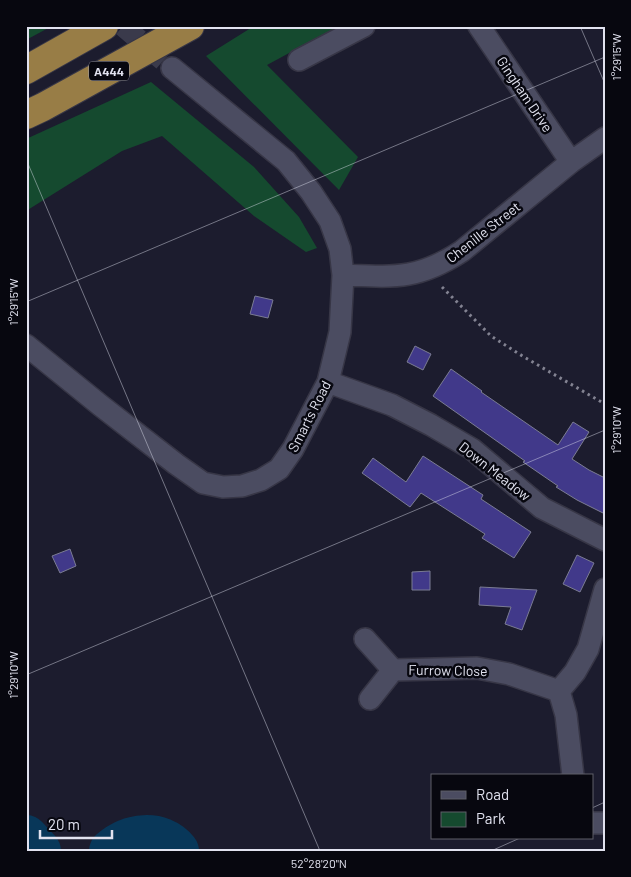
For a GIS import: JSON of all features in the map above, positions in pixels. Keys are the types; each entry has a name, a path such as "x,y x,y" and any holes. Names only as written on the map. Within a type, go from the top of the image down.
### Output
{"highway":[{"path":"26,70 104,26"},
{"name":"A444","path":"26,115 44,107 190,26"}],"street":[{"path":"298,60 364,26"},
{"name":"Gingham Drive","path":"480,26 571,162"},
{"name":"Smarts Road","path":"26,345 100,405 203,483 223,487 242,486 261,480 279,469 293,449 328,382 340,332 343,275 340,249 330,221 286,161 172,68"},
{"name":"Chenille Street","path":"343,275 403,276 426,271 444,263 462,251 571,162 605,138"},
{"name":"Down Meadow","path":"328,382 392,405 431,424 472,450 542,508 605,540"},
{"path":"573,774 566,715 560,691 575,672 588,649 605,588"},
{"name":"Furrow Close","path":"365,639 394,670 477,668 509,674 560,691"},
{"name":"Furrow Close","path":"370,699 394,670"}],"path":[{"path":"426,271 491,336 605,404"}],"green space":[{"path":"26,26 52,26 26,40"},
{"path":"254,26 339,26 267,65 358,157 339,190 206,56"},
{"path":"151,82 254,167 299,217 317,248 306,252 254,216 162,136 122,151 26,211 26,139"}],"building":[{"path":"255,296 273,300 268,318 250,314"},
{"path":"415,346 431,354 423,370 407,362"},
{"path":"451,369 558,445 573,422 589,432 572,459 605,478 605,514 556,487 558,486 523,462 525,461 433,396"},
{"path":"423,456 483,495 481,499 531,532 514,558 482,538 485,534 421,493 410,507 362,473 373,458 406,482"},
{"path":"70,549 76,566 60,573 52,556"},
{"path":"577,555 594,563 580,592 563,584"},
{"path":"430,571 430,590 412,590 412,572"},
{"path":"480,587 537,590 522,630 505,624 511,607 479,605"}],"waterway":[{"path":"26,837 39,851"},
{"path":"111,851 127,841 144,837 162,840 170,844 177,851"}],"tunnel":[{"path":"123,26 172,68"}]}
